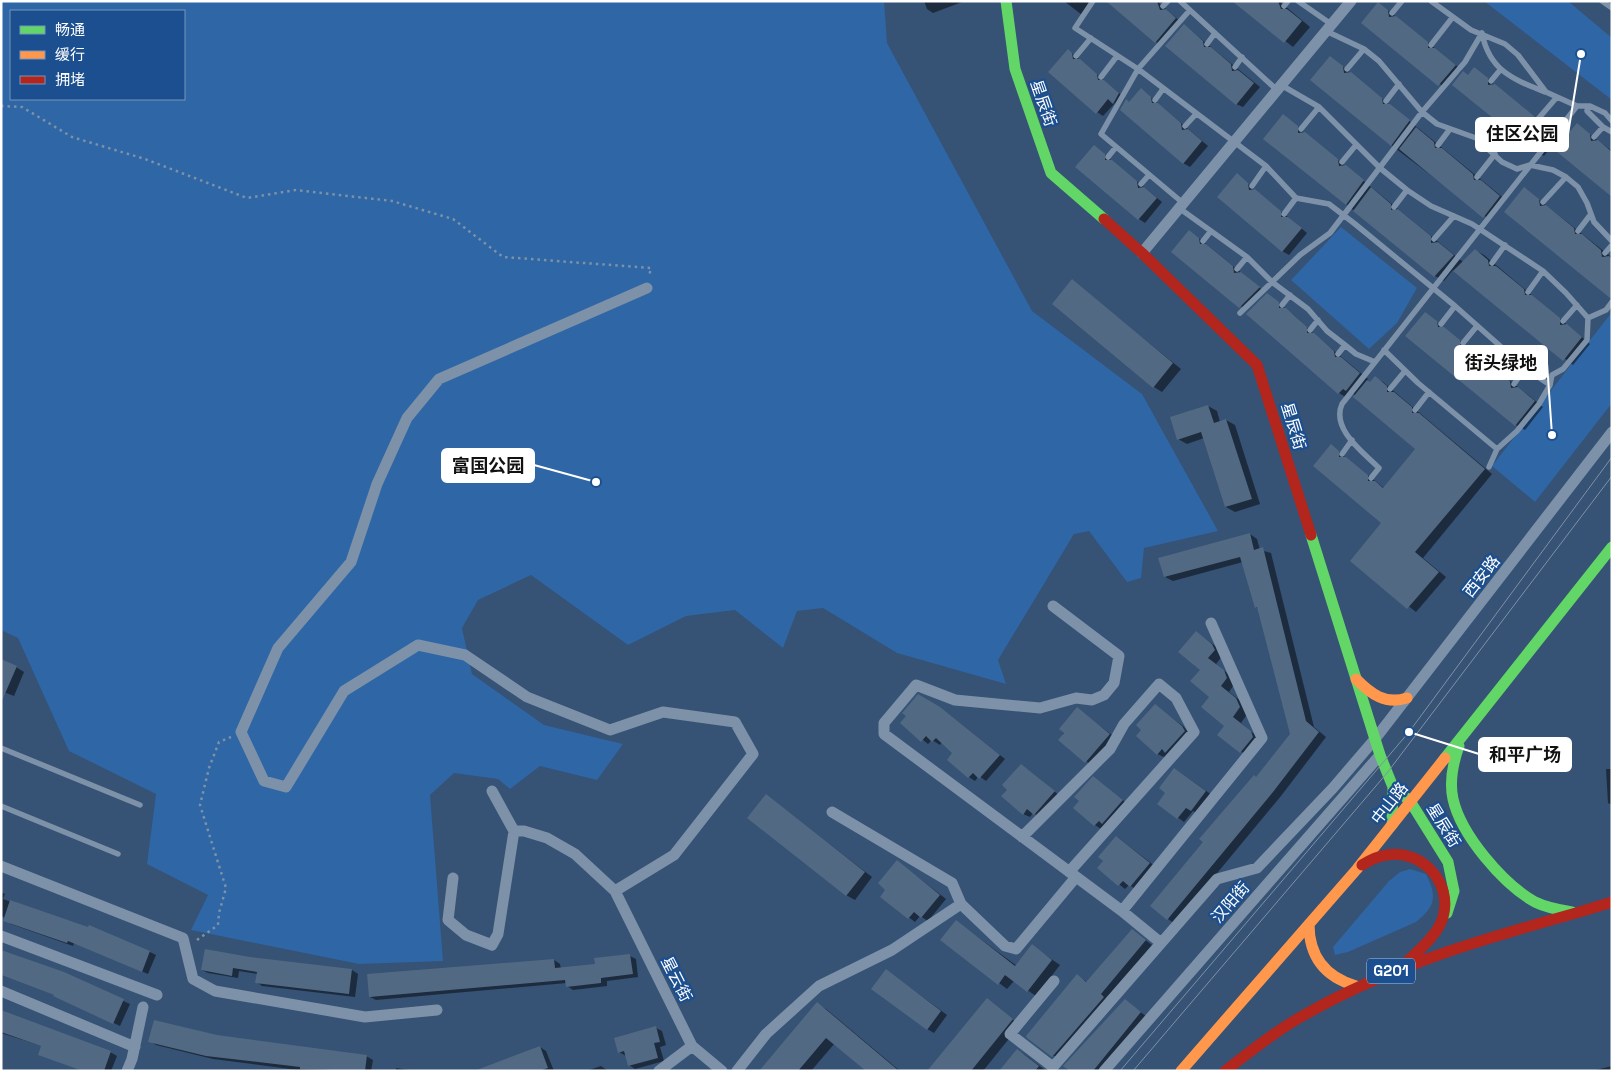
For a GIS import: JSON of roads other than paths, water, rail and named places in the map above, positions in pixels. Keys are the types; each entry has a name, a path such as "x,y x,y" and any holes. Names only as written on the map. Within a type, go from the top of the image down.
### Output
{"main road":[{"name":"星辰街","path":"1006,1 1015,69 1051,173 1142,253 1257,365 1380,755 1393,787 1410,801 1448,862 1453,876 1454,891 1442,920"},
{"name":"中山路","path":"1181,1071 1357,869 1612,546"},
{"path":"1356,680 1378,698 1390,702 1407,698"},
{"path":"1464,733 1451,776 1453,800 1462,822 1492,864 1524,894 1550,908 1576,913 1612,902"},
{"path":"1392,825 1393,787"},
{"path":"1357,869 1377,856 1403,854 1417,858 1429,865 1438,877 1443,890 1442,920 1402,967"},
{"name":"G201","path":"1225,1071 1248,1051 1281,1028 1356,986 1402,967 1576,913"},
{"path":"1309,924 1308,938 1312,952 1319,964 1342,983 1356,986"}],"street":[{"path":"1142,253 1351,1"},
{"path":"514,831 524,831 547,838 575,854 615,891 674,855 753,754 735,722 663,712 610,730 527,697 465,655 418,645 344,691 286,786 264,782 241,732 278,648 351,562 377,484 407,418 439,379 647,288"},
{"name":"西安路","path":"1054,981 1010,1034 1053,1067 1217,879 1257,868 1333,788 1375,740 1612,432"},
{"path":"1053,606 1119,656 1114,683 1104,695 1092,700 1076,698 1040,708 955,700 916,685 884,723 884,734 1122,911 1161,943"},
{"path":"1122,911 1262,738 1211,623"},
{"path":"832,812 952,883 961,904 1005,946 1016,949 1073,875 1194,732 1176,698 1159,684 1124,724 1110,749 1022,836"},
{"name":"汉阳街","path":"1104,1071 1380,755"},
{"path":"453,878 448,920 466,935 492,945 498,934 514,831 492,791"},
{"path":"1,866 183,938 193,979 215,991 365,1017 437,1010"},
{"name":"星云街","path":"615,891 692,1046 722,1071"},
{"path":"737,1071 766,1034 820,986 892,950 961,904"},
{"path":"1,936 157,995"},
{"path":"1,991 135,1047"},
{"path":"128,1071 135,1047 142,1008"},
{"path":"660,1071 692,1046"}],"lane":[{"path":"1093,1 1075,28 1138,69 1232,143 1266,166 1296,198 1328,204 1344,216 1455,306 1525,368 1550,385"},
{"path":"1163,6 1168,1"},
{"path":"1180,1 1279,88 1319,107 1380,168 1407,190 1431,206 1454,216 1505,245 1543,272 1588,318 1587,340 1563,368 1552,375 1550,385 1539,404 1516,431 1497,449 1489,467"},
{"path":"1298,1 1329,28 1380,61 1422,112 1437,124 1476,138 1502,162 1517,169 1530,166 1553,170 1566,177 1578,187 1594,222 1612,243 1605,253"},
{"path":"1392,13 1402,1"},
{"path":"1430,1 1471,30 1505,44 1518,55 1546,92"},
{"path":"1602,1 1612,8"},
{"path":"1190,10 1138,69 1101,134 1149,175 1181,206 1246,257 1272,282 1308,309 1327,330 1345,345 1356,354 1375,362"},
{"path":"1431,45 1452,18"},
{"path":"1207,44 1215,33"},
{"path":"1482,33 1485,51 1500,69 1514,79 1577,106 1588,106 1605,112 1612,121"},
{"path":"1240,313 1300,255 1330,233 1422,112 1465,62 1482,33"},
{"path":"1076,56 1091,38"},
{"path":"1347,69 1364,50"},
{"path":"1101,78 1117,56"},
{"path":"1235,67 1242,57"},
{"path":"1491,81 1500,69"},
{"path":"1386,101 1399,84"},
{"path":"1155,100 1163,89"},
{"path":"1538,119 1557,97"},
{"path":"1371,478 1379,468 1344,432 1339,420 1339,412 1384,350 1577,106"},
{"path":"1588,106 1588,111 1602,127 1612,132"},
{"path":"1302,129 1319,107"},
{"path":"1185,126 1196,114"},
{"path":"1594,137 1602,127"},
{"path":"1438,145 1450,129"},
{"path":"1342,162 1356,145"},
{"path":"1108,157 1116,147"},
{"path":"1477,177 1495,154"},
{"path":"1252,186 1266,166"},
{"path":"1141,184 1149,175"},
{"path":"1543,202 1566,177"},
{"path":"1394,206 1407,190"},
{"path":"1284,214 1296,198"},
{"path":"1578,231 1591,214"},
{"path":"1434,239 1454,216"},
{"path":"1203,241 1211,231"},
{"path":"1492,263 1505,245"},
{"path":"1237,269 1246,257"},
{"path":"1528,292 1543,272"},
{"path":"1282,305 1290,295"},
{"path":"1588,318 1606,310 1612,302"},
{"path":"1563,321 1576,305"},
{"path":"1441,324 1455,306"},
{"path":"1310,330 1318,320"},
{"path":"1463,343 1477,326"},
{"path":"1338,354 1345,345"},
{"path":"1490,364 1502,349"},
{"path":"1384,350 1405,371 1497,449"},
{"path":"1514,384 1525,368"},
{"path":"1390,388 1405,371"},
{"path":"1415,410 1429,392"},
{"path":"1342,454 1352,440"},
{"path":"1,748 140,805"},
{"path":"1,806 118,854"}],"tram line":[{"path":"1120,1071 1409,732 1612,457"},
{"path":"1133,1071 1387,773 1612,476"}],"place":[{"name":"住区公园","path":"1581,54"},
{"name":"街头绿地","path":"1552,435"},
{"name":"富国公园","path":"596,482"},
{"name":"和平广场","path":"1409,732"}]}
